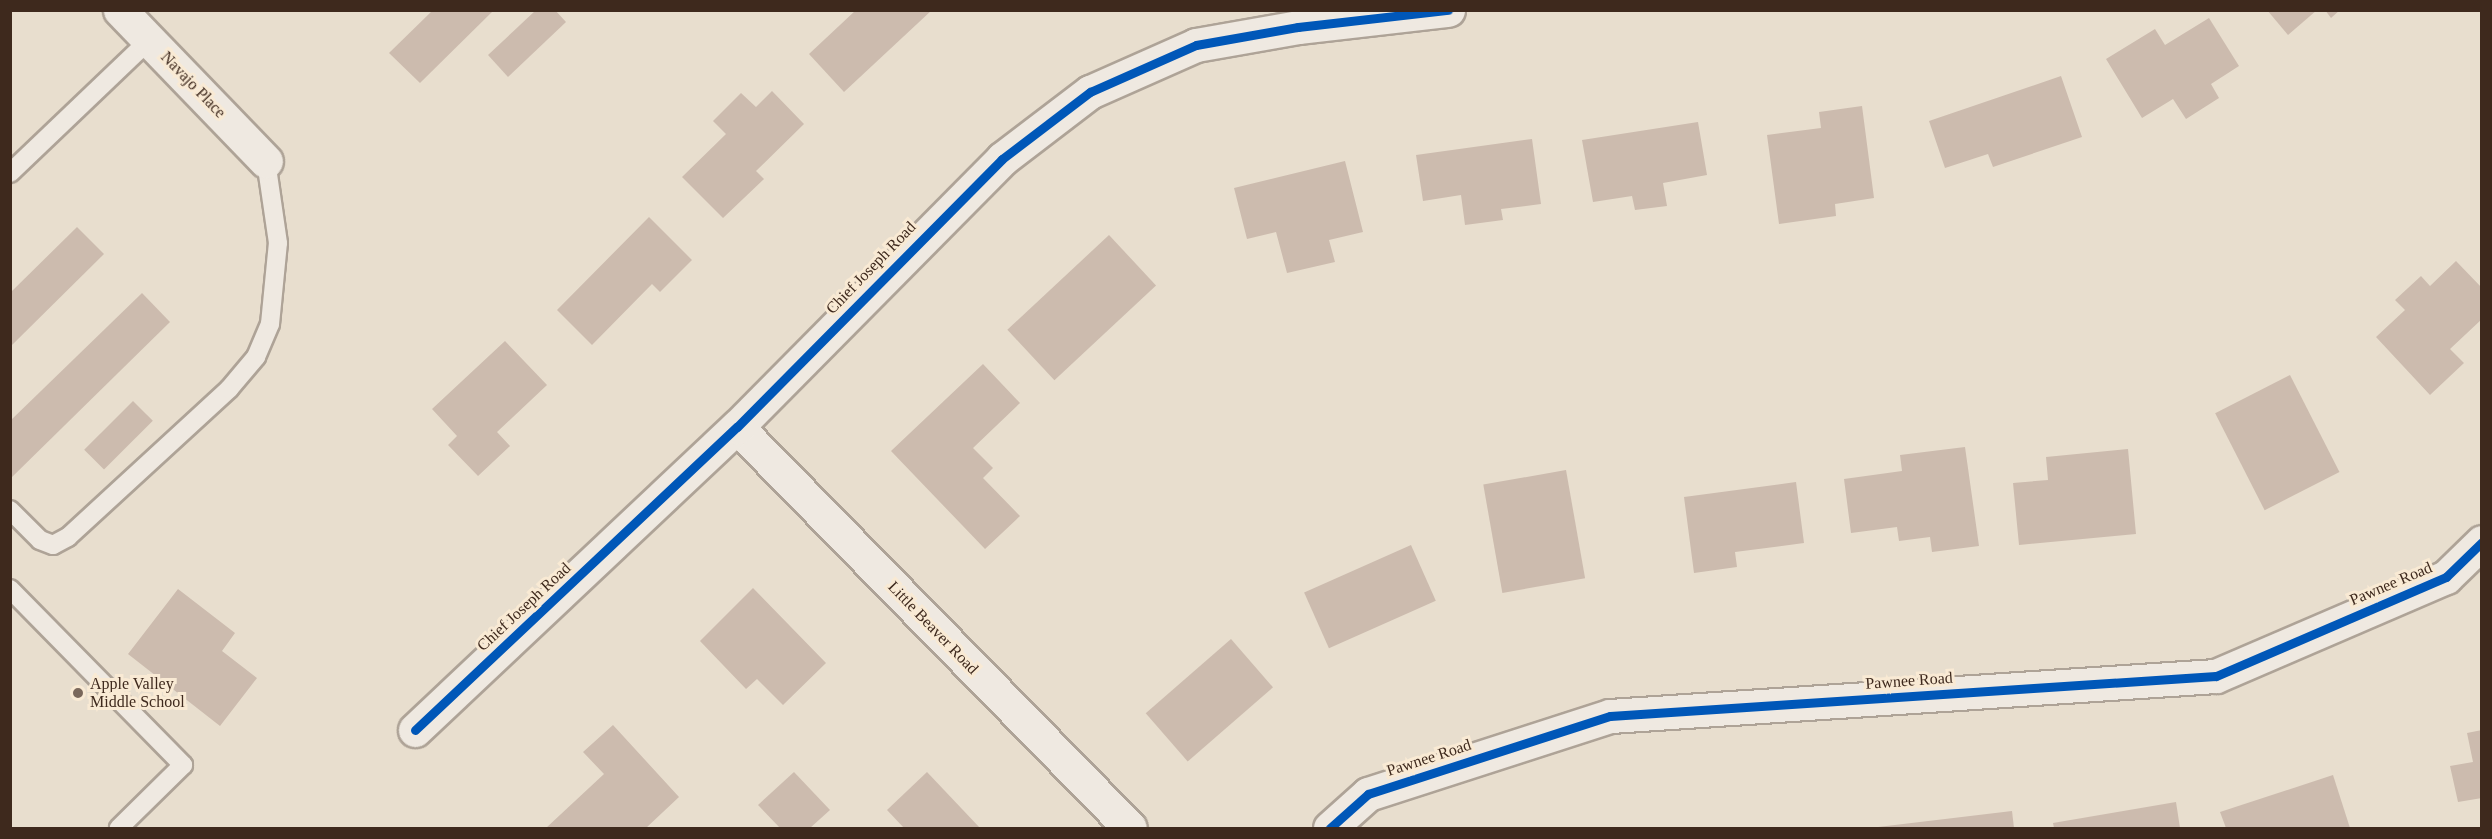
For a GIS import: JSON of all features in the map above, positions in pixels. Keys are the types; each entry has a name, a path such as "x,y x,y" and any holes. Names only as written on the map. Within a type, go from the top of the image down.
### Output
{"street":[{"name":"Navajo Place","path":"120,10 266,161"},
{"name":"Chief Joseph Road","path":"415,730 737,427 1002,159 1090,92 1196,45 1298,27 1448,10"},
{"name":"Little Beaver Road","path":"737,427 1130,828"},
{"name":"Pawnee Road","path":"1330,828 1368,794 1610,716 2216,676 2446,577 2481,542"}],"lane":[{"path":"10,173 149,40"},
{"path":"10,510 40,540 53,545 68,537 229,389 256,357 270,324 278,243 266,161"},
{"path":"10,589 183,765 119,828"}],"building":[{"path":"433,10 494,10 420,83 389,53"},
{"path":"536,10 555,10 566,22 508,77 488,55"},
{"path":"856,10 932,10 844,92 809,54"},
{"path":"2267,10 2317,10 2288,35"},
{"path":"2325,10 2340,10 2331,18"},
{"path":"2209,18 2239,66 2211,84 2219,98 2186,119 2173,99 2142,118 2106,59 2155,29 2165,45"},
{"path":"2061,76 2082,137 1993,167 1988,154 1945,168 1929,121"},
{"path":"772,91 804,124 756,171 764,179 723,218 682,177 726,134 713,121 741,93 756,107"},
{"path":"1862,106 1874,198 1835,204 1836,216 1779,224 1767,135 1821,128 1819,112"},
{"path":"1698,122 1707,175 1663,183 1667,206 1635,210 1632,196 1593,202 1582,140"},
{"path":"1532,139 1541,204 1501,209 1503,220 1465,225 1461,195 1423,201 1416,155"},
{"path":"1345,161 1363,232 1329,240 1335,262 1287,273 1276,232 1247,239 1234,188"},
{"path":"649,217 692,260 660,292 652,284 592,345 557,310"},
{"path":"77,227 104,254 10,347 10,293"},
{"path":"1109,235 1156,285 1054,380 1007,330"},
{"path":"2456,261 2482,288 2482,319 2450,349 2464,363 2430,395 2376,337 2405,310 2395,300 2421,276 2430,286"},
{"path":"142,293 170,322 10,479 10,421"},
{"path":"505,341 547,385 497,432 510,446 478,476 448,445 457,436 432,409"},
{"path":"983,364 1020,403 973,448 993,468 983,478 1020,516 985,549 891,451"},
{"path":"2290,375 2339,472 2265,510 2215,413"},
{"path":"133,401 153,421 104,470 84,450"},
{"path":"1965,447 1979,546 1932,552 1930,537 1899,541 1897,527 1851,533 1844,479 1902,471 1900,455"},
{"path":"2128,449 2136,534 2019,545 2013,483 2048,480 2046,457"},
{"path":"1566,470 1585,578 1502,593 1483,485"},
{"path":"1796,482 1804,543 1735,552 1737,567 1694,573 1684,497"},
{"path":"1411,545 1436,601 1329,648 1304,593"},
{"path":"753,588 826,663 783,705 757,679 746,689 700,641"},
{"path":"178,589 235,633 222,651 257,678 220,726 128,654"},
{"path":"1231,639 1273,687 1188,761 1146,713"},
{"path":"613,725 679,797 646,828 546,828 604,774 583,752"},
{"path":"2482,730 2482,798 2458,802 2450,766 2473,762 2467,733"},
{"path":"794,772 830,810 810,828 780,828 758,805"},
{"path":"927,772 980,828 904,828 887,810"},
{"path":"2333,775 2350,828 2226,828 2220,812"},
{"path":"2176,802 2180,828 2054,828 2053,823"},
{"path":"2012,811 2014,828 1878,828 1878,827"}],"cycle path":[{"path":"415,730 737,427 1002,159 1090,92 1196,45 1298,27 1448,10"},
{"path":"1330,828 1368,794 1610,716 2216,676 2446,577 2482,542"}],"place":[{"name":"Apple Valley Middle School","path":"78,693"}]}
